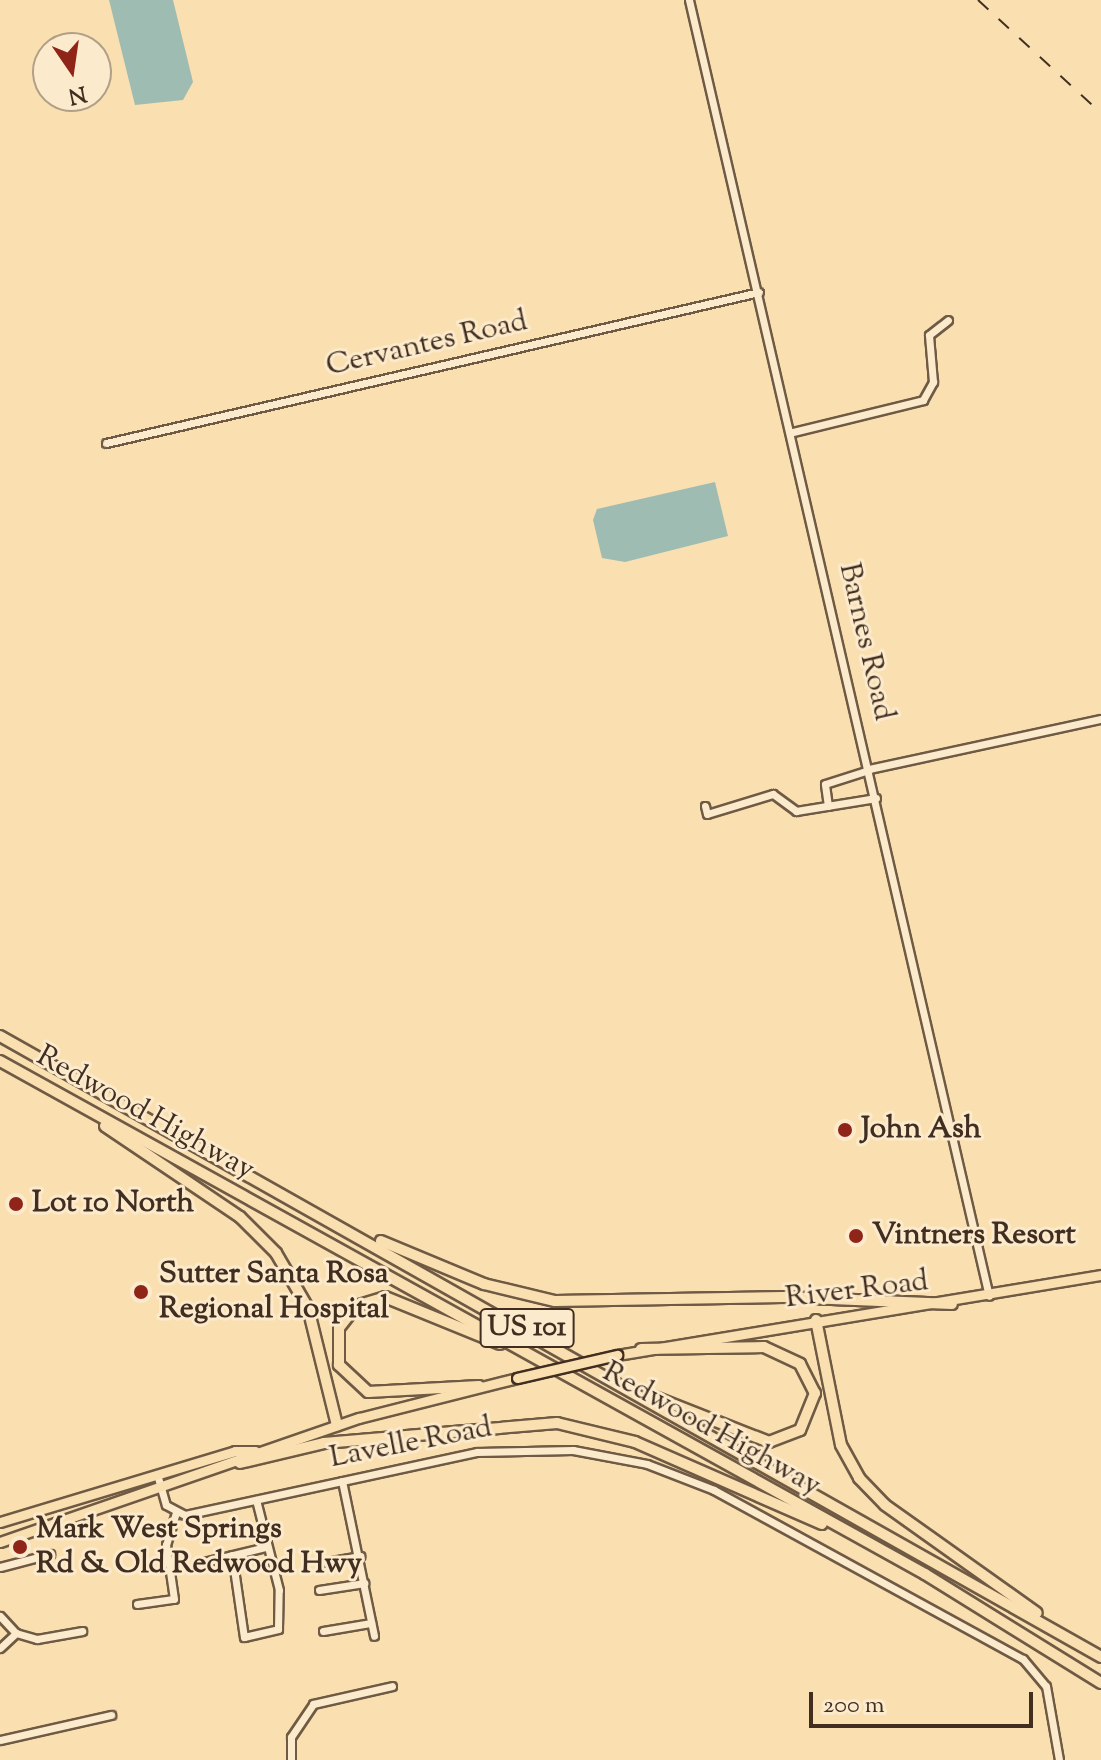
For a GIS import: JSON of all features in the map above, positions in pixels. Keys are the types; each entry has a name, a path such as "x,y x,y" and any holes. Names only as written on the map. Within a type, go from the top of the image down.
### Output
{"highway":[{"name":"Redwood Highway","path":"0,1036 326,1217 1101,1657"},
{"name":"Redwood Highway","path":"0,1061 842,1530 1101,1683"},
{"path":"75,1103 268,1242 305,1300 337,1425"},
{"path":"326,1217 484,1284 555,1301 783,1297 952,1304"},
{"path":"479,1386 368,1392 339,1365 339,1328 356,1306 385,1297 516,1349"},
{"path":"816,1320 841,1445 859,1478 1051,1626"},
{"path":"620,1384 760,1442 794,1435 813,1408 809,1373 781,1352 730,1342 641,1349"},
{"path":"240,1463 324,1443 557,1423 635,1442 842,1530"}],"main road":[{"name":"River Road","path":"0,1522 157,1474 255,1451 479,1386 641,1349 816,1320 952,1304 1101,1275"},
{"path":"0,1542 240,1463 255,1451"}],"street":[{"name":"Barnes Road","path":"689,0 793,432 989,1297"},
{"name":"Cervantes Road","path":"106,443 759,292"},
{"path":"793,432 923,400 933,382 929,335 948,320"},
{"path":"828,806 825,784 869,770 1101,719"},
{"path":"705,806 707,814 773,794 796,811 876,798"},
{"name":"Lavelle Road","path":"176,1513 518,1448 592,1452 669,1471 1023,1659 1046,1686 1059,1760"},
{"path":"137,1604 174,1599 166,1545 176,1513 160,1487 157,1474"},
{"path":"342,1481 360,1556 374,1636"},
{"path":"232,1555 244,1637 278,1629 279,1590 256,1500"},
{"path":"204,1562 266,1547"},
{"path":"0,1567 50,1554"},
{"path":"326,1562 360,1556"},
{"path":"319,1590 364,1583"},
{"path":"0,1616 16,1633 40,1640 82,1631"},
{"path":"323,1631 371,1623"},
{"path":"0,1648 16,1633"},
{"path":"291,1760 291,1737 313,1704 392,1686"},
{"path":"0,1740 111,1715"}],"water":[{"path":"109,0 173,0 193,82 183,100 135,105"},
{"path":"715,482 728,536 625,562 602,558 593,520 597,509"}],"railway":[{"path":"978,0 1101,113"}],"place":[{"name":"John Ash","path":"845,1130"},
{"name":"Lot 10 North","path":"16,1204"},
{"name":"Vintners Resort","path":"856,1236"},
{"name":"Sutter Santa Rosa Regional Hospital","path":"141,1292"},
{"name":"Mark West Springs Rd & Old Redwood Hwy","path":"20,1547"}]}
